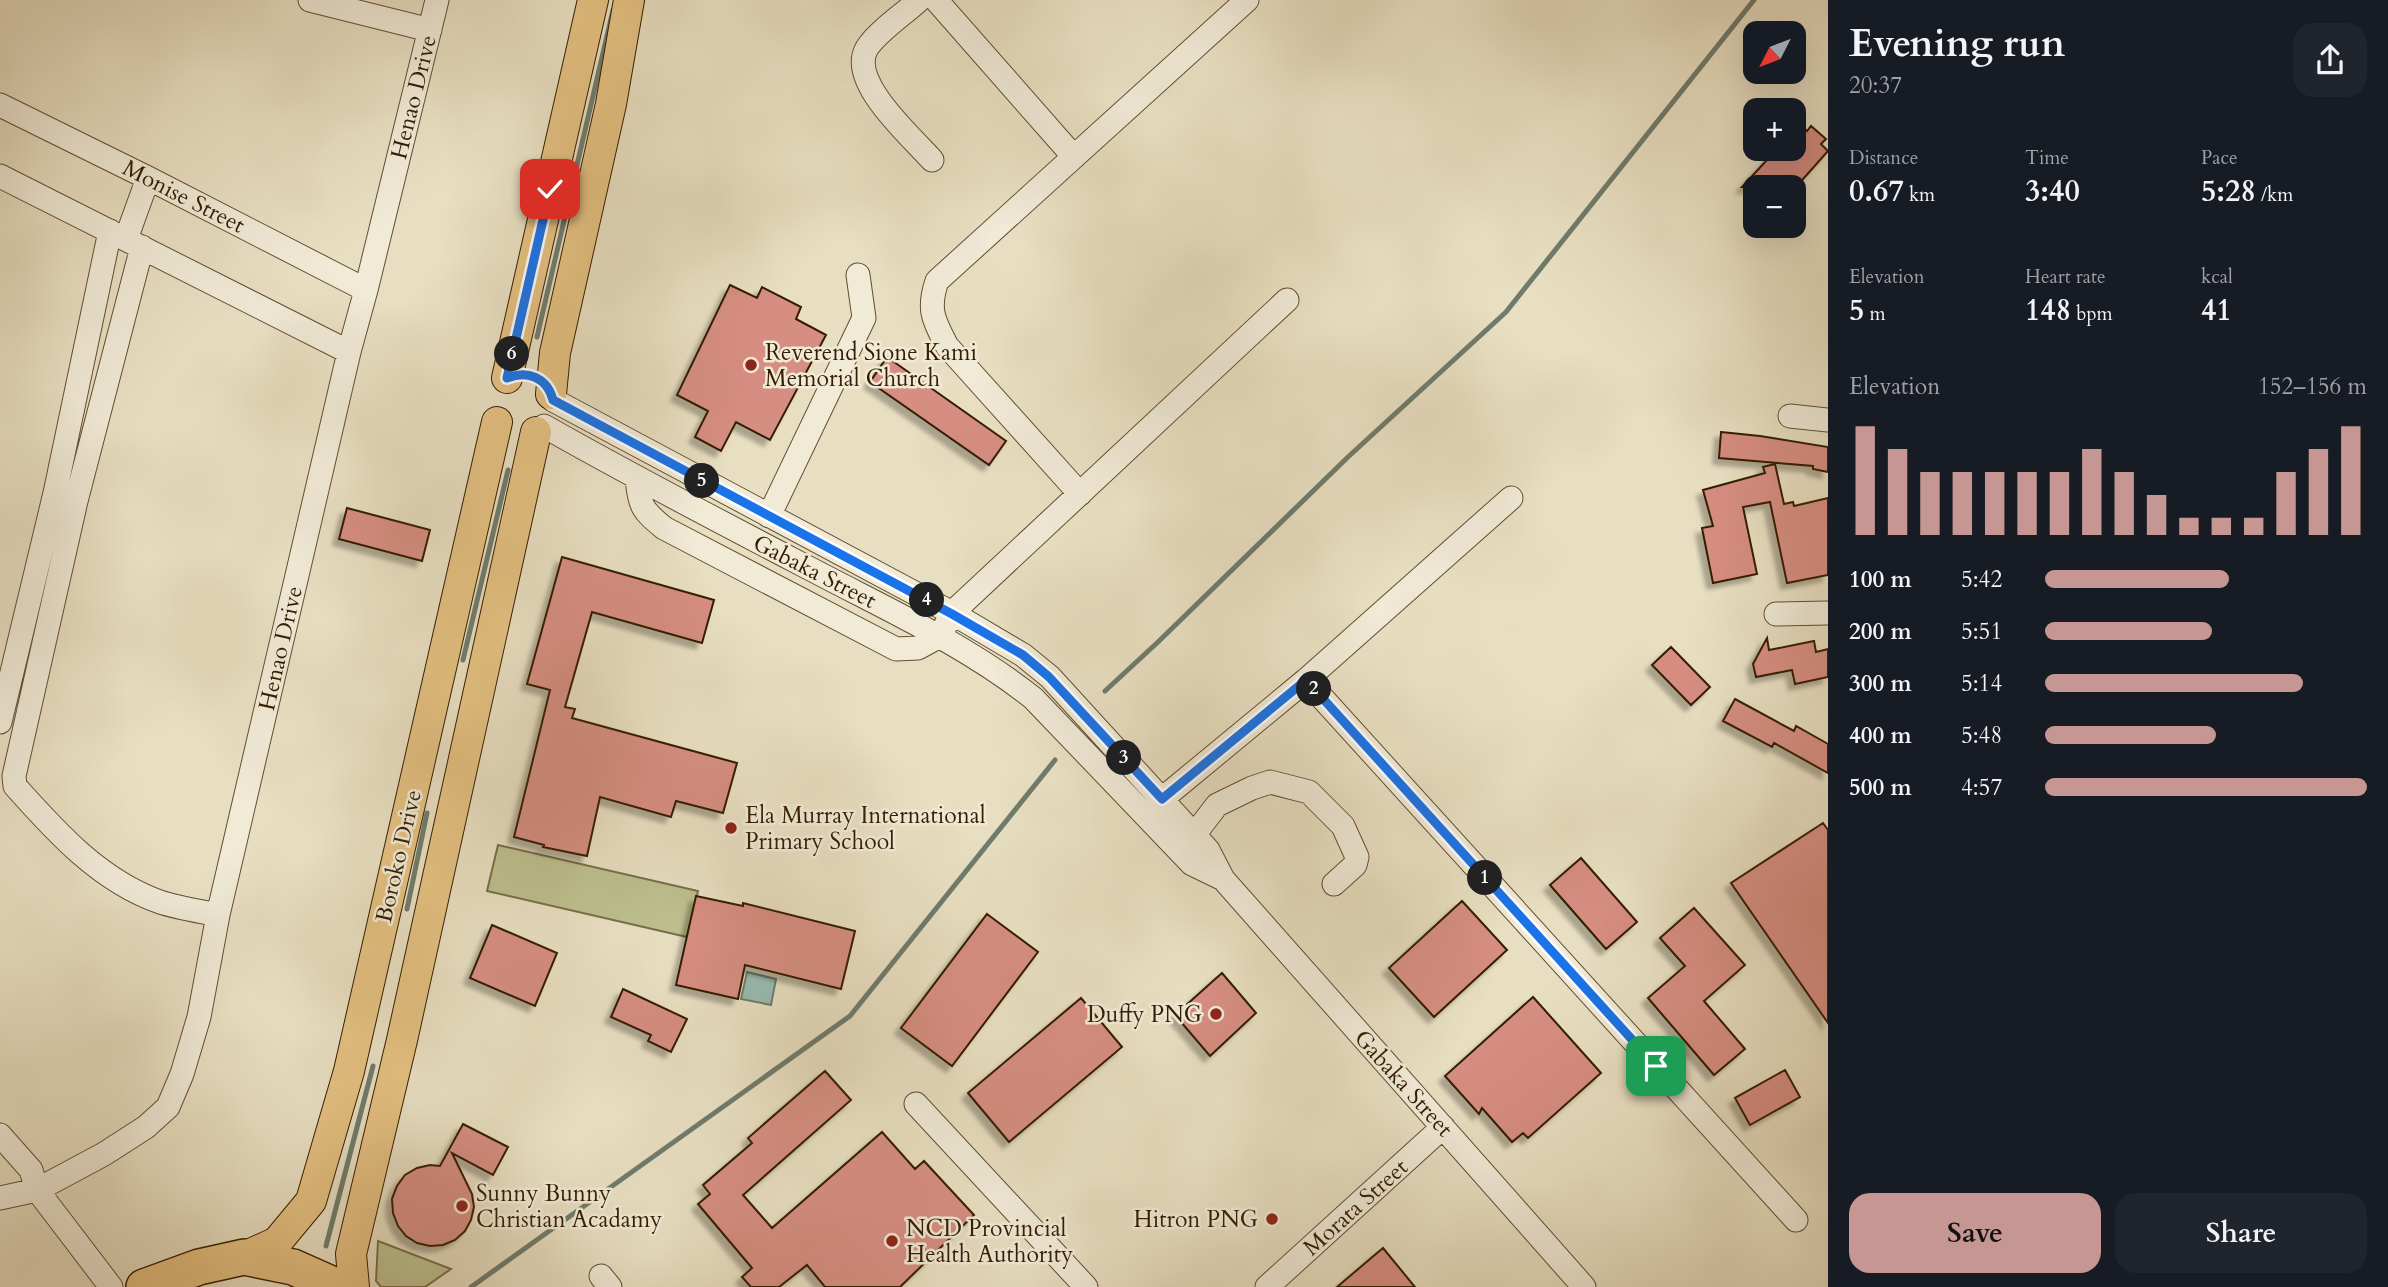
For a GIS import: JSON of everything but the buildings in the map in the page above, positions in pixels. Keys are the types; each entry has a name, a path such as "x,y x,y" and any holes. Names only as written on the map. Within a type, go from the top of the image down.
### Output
{"highway":[{"path":"145,1287 199,1267 244,1257 293,1267 338,1287"}],"main road":[{"path":"507,378 593,0"},
{"name":"Boroko Drive","path":"354,1287 351,1254 546,413 555,354 611,104 629,0"},
{"path":"521,374 543,382 546,413 526,435 515,434 497,422 492,403 499,385 507,378 521,374"},
{"name":"Boroko Drive","path":"244,1257 276,1242 311,1201 349,1071 497,422"}],"street":[{"path":"310,0 430,30"},
{"name":"Henao Drive","path":"0,1198 37,1190 104,1154 146,1127 168,1107 181,1074 200,1017 218,915 349,352 437,0"},
{"path":"919,0 868,47 862,59 863,72 877,99 932,160"},
{"path":"936,0 1074,157"},
{"path":"1080,494 947,346 933,320 931,305 936,281 1247,0"},
{"name":"Monise Street","path":"0,105 366,290"},
{"path":"0,176 349,352"},
{"path":"0,722 55,493 126,239 148,178"},
{"path":"126,239 76,501 10,775 74,850 127,887 161,902 218,915"},
{"path":"769,516 864,318 858,275"},
{"path":"637,478 639,502 664,528 896,649 918,648 940,636 952,614 1287,300"},
{"name":"Gabaka Street","path":"546,413 637,478 940,636 1007,678 1033,698 1192,863 1223,879"},
{"name":"Gabaka Street","path":"546,413 769,516 1023,655 1049,677 1208,850 1223,879 1584,1287"},
{"path":"1790,416 1828,420"},
{"path":"1162,799 1306,680 1511,498"},
{"path":"1776,614 1828,613"},
{"path":"1306,680 1796,1220"},
{"path":"1194,835 1217,805 1252,788 1270,782 1309,793 1343,826 1357,857 1356,865 1334,884"},
{"path":"916,1104 1086,1287"},
{"name":"Morata Street","path":"1266,1287 1443,1127"},
{"path":"0,1135 31,1170 37,1190 111,1287"}],"green space":[{"path":"498,845 698,891 687,937 487,891"},
{"path":"378,1241 451,1269 425,1287 381,1287 376,1281"}],"water":[{"path":"747,972 776,979 771,1005 741,999"}],"waterway":[{"path":"1105,691 1348,457 1506,312 1754,0"},
{"path":"537,337 613,10"},
{"path":"463,660 508,470"},
{"path":"471,1287 850,1016 1055,760"},
{"path":"407,909 427,813"},
{"path":"326,1246 373,1066"}],"place":[{"name":"Reverend Sione Kami Memorial Church","path":"751,365"},
{"name":"Ela Murray International Primary School","path":"731,828"},
{"name":"Duffy PNG","path":"1216,1014"},
{"name":"Sunny Bunny Christian Acadamy","path":"462,1206"},
{"name":"Hitron PNG","path":"1272,1219"},
{"name":"NCD Provincial Health Authority","path":"892,1241"}],"route":[{"path":"550,189 507,378 521,374 536,377 548,387 553,400 582,417 952,614 1023,655 1049,677 1162,799 1306,680 1656,1066"}]}
